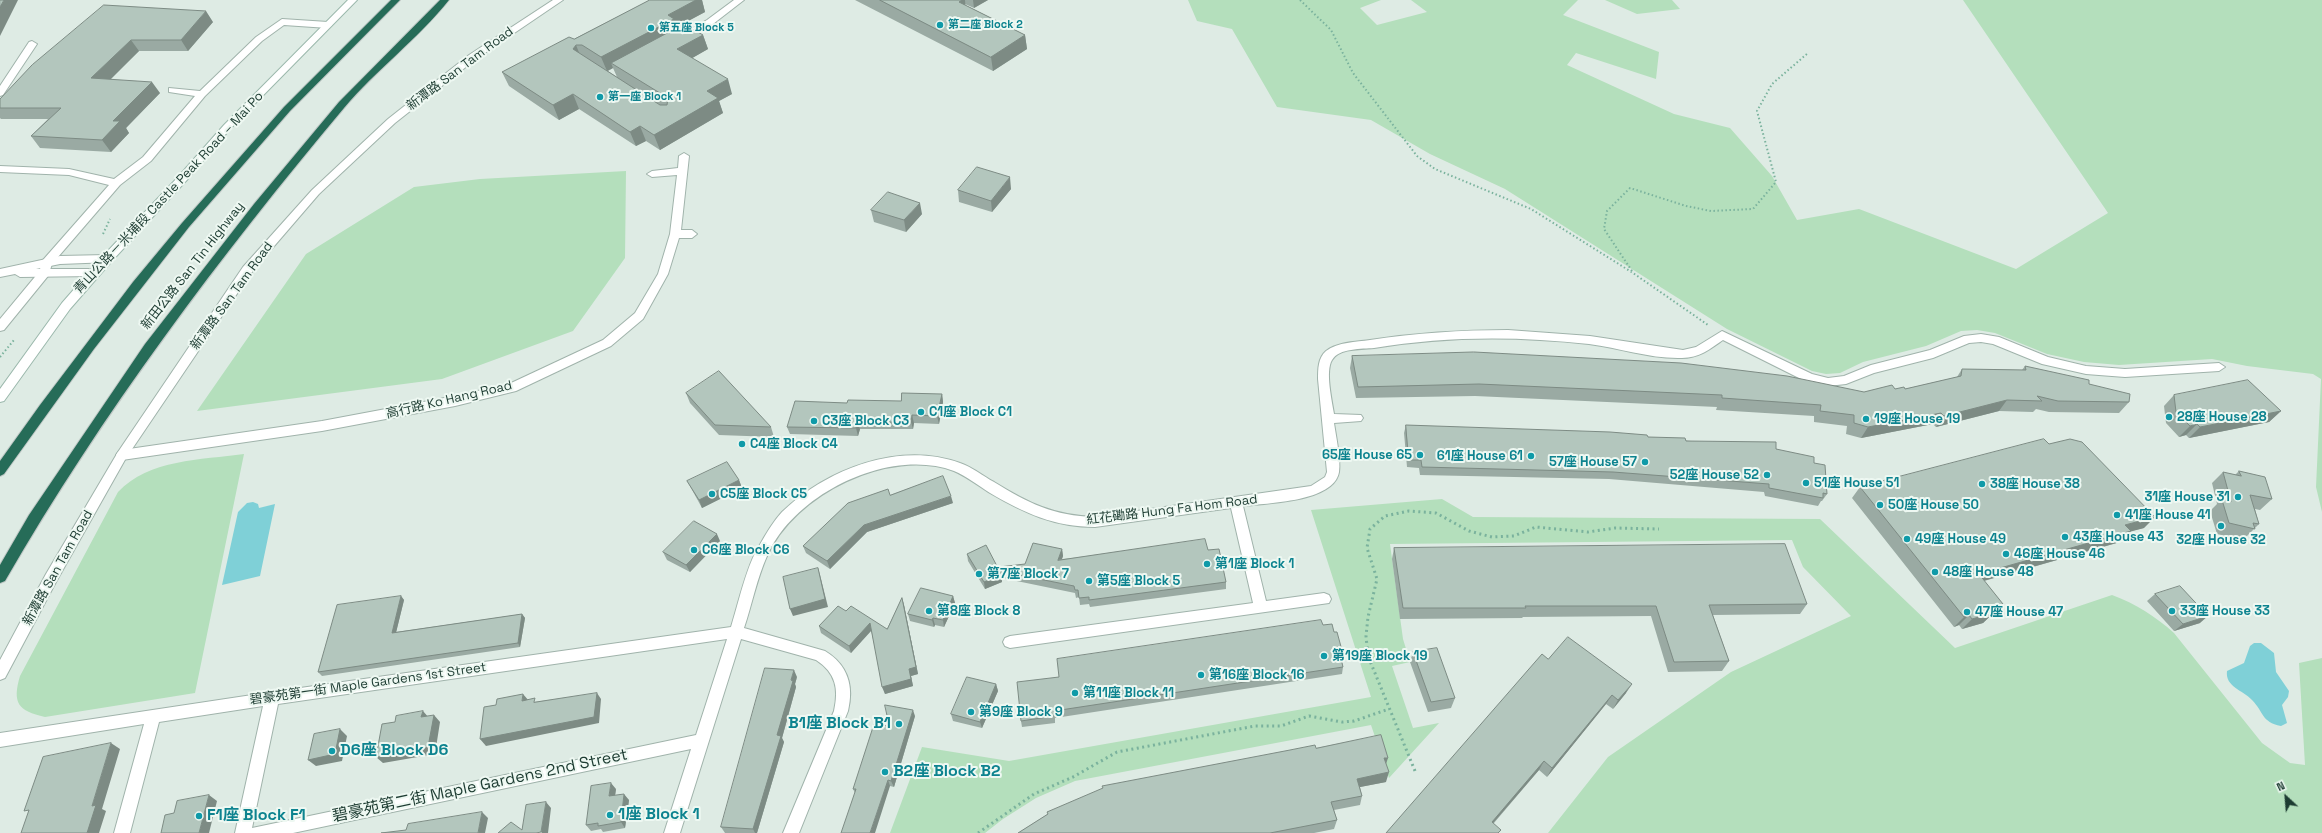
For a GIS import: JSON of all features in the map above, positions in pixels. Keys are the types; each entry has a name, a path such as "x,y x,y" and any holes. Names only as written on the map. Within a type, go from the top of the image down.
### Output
{"highway":[{"path":"0,471 111,318 196,211 278,118 354,39 396,0"},
{"name":"新田公路 San Tin Highway","path":"0,577 34,519 149,347 258,206 342,104 445,0"}],"street":[{"name":"青山公路－米埔段 Castle Peak Road – Mai Po","path":"0,398 66,306 95,272 182,179 227,127 353,0"},
{"name":"新潭路 San Tam Road","path":"0,674 51,578 122,455 247,270 316,191 362,146 426,92 500,38 559,0"},
{"path":"669,44 710,22 739,0"},
{"path":"0,327 116,183 147,159 202,94 259,39 282,22 328,25"},
{"path":"0,93 32,44"},
{"path":"172,90 202,94"},
{"name":"高行路 Ko Hang Road","path":"122,455 322,426 456,401 512,388 607,343 639,316 663,274 675,234 684,156"},
{"path":"0,169 69,172 116,183"},
{"path":"652,174 682,171"},
{"path":"675,234 692,234"},
{"path":"0,274 46,268 77,259 107,259"},
{"path":"46,268 95,272"},
{"name":"紅花磡路 Hung Fa Hom Road","path":"672,833 703,740 761,554 782,523 804,501 843,477 888,463 934,461 957,467 1031,510 1055,519 1095,522 1304,493 1323,486 1330,480 1333,472 1323,366 1329,355 1342,349 1433,336 1519,334 1592,341 1682,354 1699,351 1722,335"},
{"path":"1722,335 1809,378 1828,382 1846,380 1871,369 1933,354 1968,339 1981,338 1994,340 2046,361 2086,370 2125,373 2219,367"},
{"path":"1328,419 1358,418"},
{"path":"1236,502 1261,607"},
{"path":"1010,642 1324,599"},
{"path":"737,632 820,655 835,666 844,686 844,699 841,711 791,833"},
{"name":"碧豪苑第一街 Maple Gardens 1st Street","path":"0,740 272,698 737,632"},
{"path":"242,833 272,698"},
{"path":"122,833 153,716"},
{"name":"碧豪苑第二街 Maple Gardens 2nd Street","path":"257,833 703,740"}],"path":[{"path":"1300,0 1330,30 1352,73 1417,156 1436,169 1531,209 1633,273 1722,335"},
{"path":"1633,273 1604,229 1607,211 1630,188 1686,206 1712,211 1753,209 1776,182 1757,111 1772,84 1808,53"},
{"path":"1415,771 1368,656 1366,636 1368,617 1376,580 1367,548 1367,538 1370,529 1376,522 1395,513 1422,510 1448,518 1469,531 1492,537 1514,536 1536,527 1588,532 1615,528 1659,529"},
{"path":"978,833 1000,816 1034,794 1073,777 1117,752 1255,726 1280,726 1309,716 1342,722 1354,721 1389,709"}],"green space":[{"path":"1188,0 1381,0 1360,8 1377,25 1427,12 1411,0 1578,0 1563,15 1659,52 1656,79 1576,53 1567,65 1674,114 1730,128 1772,176 1797,220 1859,209 2016,269 2108,213 1963,0 2322,0 2322,512 2316,487 2321,379 2313,374 2247,366 2212,359 2119,365 2084,362 2047,354 1995,333 1977,330 1961,331 1926,346 1863,362 1840,373 1826,374 1812,371 1727,329 1505,189 1430,154 1371,120 1277,107 1232,29 1197,21"},
{"path":"1605,0 1672,0 1680,9 1637,14"},
{"path":"626,171 625,258 573,331 442,379 197,411 306,254 414,187 480,179"},
{"path":"244,454 195,693 45,717 23,709 17,699 20,676 118,492 131,481 160,467 193,460"},
{"path":"1442,499 1473,517 1820,519 1955,648 2112,595 2145,611 2174,633 2262,743 2290,763 2305,765 2299,663 2322,658 2322,833 1548,833 1608,757 1731,672 1851,616 1803,567 1792,540 1390,544 1403,639 1410,662 1392,666 1413,728 1439,723 1389,778 1371,725 1075,781 1036,798 1003,819 985,833 890,833 922,747 1009,761 1371,697 1311,510"}],"water":[{"path":"253,502 258,504 259,508 275,504 260,576 222,585 238,512 247,503"},
{"path":"2254,643 2261,643 2274,653 2276,672 2289,691 2288,697 2282,705 2287,723 2281,726 2266,719 2256,704 2235,688 2227,676 2227,671 2244,663 2250,646"}],"building":[{"path":"0,0 4,0 0,7"},
{"path":"650,0 696,0 668,15 674,19 601,57 582,45 576,45 573,49 660,105 667,105 668,98 611,63 684,24 703,35 677,49 728,79 707,91 718,98 654,135 640,126 630,132 573,94 553,105 502,72 569,37 574,39"},
{"path":"880,0 962,0 959,2 1025,35 991,57"},
{"path":"104,5 206,11 181,40 131,40 91,78 152,82 113,121 120,121 102,140 31,136 61,108 0,108 0,99 32,65"},
{"path":"977,167 1010,177 991,201 958,190"},
{"path":"888,192 920,203 904,220 871,210"},
{"path":"1474,352 1681,363 1787,376 1864,392 1892,385 1895,389 1904,387 1905,389 1961,376 1962,369 2026,370 2025,366 2089,380 2089,384 2130,394 2129,402 2058,401 2037,396 2042,401 2007,400 1944,416 1941,413 1868,427 1854,423 1854,415 1820,411 1821,405 1722,398 1722,395 1479,384 1358,387 1352,356"},
{"path":"719,371 771,427 715,425 686,393"},
{"path":"2248,380 2281,411 2200,427 2197,424 2190,426 2176,412 2174,395"},
{"path":"902,393 942,394 937,416 912,415 911,422 857,422 856,428 787,427 795,401 847,403 848,400 901,401"},
{"path":"1406,425 1610,432 1647,435 1648,437 1685,438 1686,441 1776,442 1776,449 1814,457 1814,463 1825,465 1827,494 1823,493 1823,498 1769,488 1769,484 1613,472 1422,467 1421,460 1409,460"},
{"path":"2044,439 2049,444 2070,439 2082,442 2155,517 2125,525 2131,531 1979,574 2003,604 1989,608 1993,613 1972,619 1969,615 1964,617 1860,487"},
{"path":"727,462 739,480 699,500 687,481"},
{"path":"2239,471 2265,477 2272,499 2250,495 2259,524 2253,523 2255,529 2229,523 2222,500 2231,502 2223,472 2241,476"},
{"path":"943,476 951,496 864,525 827,561 803,546 848,503 888,489 890,495"},
{"path":"694,521 717,534 686,565 663,552"},
{"path":"1205,539 1208,550 1219,549 1226,582 1089,600 1089,597 1079,598 1078,590 1075,590 1074,586 999,571 1001,575 984,582 967,554 986,545 999,570 999,567 1025,564 1033,543 1062,549 1058,560"},
{"path":"1785,544 1807,604 1709,605 1729,661 1674,662 1656,606 1403,608 1394,548"},
{"path":"818,568 825,599 790,609 783,577"},
{"path":"2180,586 2208,616 2183,624 2155,594"},
{"path":"921,588 953,596 943,620 933,618 932,620 908,614"},
{"path":"401,596 392,633 522,614 518,643 318,672 337,605"},
{"path":"902,598 916,667 909,669 911,679 882,687 870,623 849,646 819,626 838,606 846,611 851,606 887,629"},
{"path":"1321,620 1323,625 1332,624 1334,632 1337,632 1343,654 1340,655 1343,667 1054,711 1054,716 1021,721 1017,682 1059,677 1057,659"},
{"path":"1568,637 1632,684 1618,700 1612,695 1552,768 1544,761 1492,822 1501,830 1498,833 1386,833 1542,654 1548,659"},
{"path":"1437,648 1455,698 1431,702 1413,652"},
{"path":"765,668 794,670 791,680 793,681 777,735 781,736 753,829 721,827"},
{"name":"第9座 Block 9","path":"967,677 996,684 980,722 951,714"},
{"path":"597,693 594,717 480,739 484,707 496,705 497,699 523,694 522,701 535,698 534,702"},
{"path":"885,705 913,710 891,781 888,780 870,833 841,833 856,789 853,789 874,724 889,726"},
{"path":"423,711 421,717 434,715 428,747 376,757 382,724 395,722 396,716"},
{"path":"340,729 335,754 308,760 314,734"},
{"path":"1381,735 1388,758 1384,758 1389,772 1357,779 1362,796 1331,802 1337,820 1270,833 1018,833 1048,814 1047,812 1103,788 1102,786 1315,745 1316,748"},
{"path":"111,743 92,806 96,805 87,833 21,833 29,810 24,811 43,757"},
{"name":"1座 Block 1","path":"611,783 609,796 624,794 621,822 598,826 598,823 586,825 591,786"},
{"path":"209,795 199,833 161,833 165,815 174,813 177,801"},
{"path":"546,802 541,832 498,833 511,822 522,830 526,805"},
{"path":"482,812 478,833 381,833 406,830 408,824"}],"place":[{"name":"第二座 Block 2","path":"940,25"},
{"name":"第五座 Block 5","path":"651,28"},
{"name":"第一座 Block 1","path":"600,97"},
{"name":"C1座 Block C1","path":"921,412"},
{"name":"28座 House 28","path":"2169,417"},
{"name":"19座 House 19","path":"1866,419"},
{"name":"C3座 Block C3","path":"814,421"},
{"name":"C4座 Block C4","path":"742,444"},
{"name":"65座 House 65","path":"1420,455"},
{"name":"61座 House 61","path":"1531,456"},
{"name":"57座 House 57","path":"1645,462"},
{"name":"52座 House 52","path":"1767,475"},
{"name":"51座 House 51","path":"1806,483"},
{"name":"38座 House 38","path":"1982,484"},
{"name":"C5座 Block C5","path":"712,494"},
{"name":"31座 House 31","path":"2238,497"},
{"name":"50座 House 50","path":"1880,505"},
{"name":"41座 House 41","path":"2117,515"},
{"name":"32座 House 32","path":"2221,526"},
{"name":"43座 House 43","path":"2065,537"},
{"name":"49座 House 49","path":"1907,539"},
{"name":"C6座 Block C6","path":"694,550"},
{"name":"46座 House 46","path":"2006,554"},
{"name":"第1座 Block 1","path":"1207,564"},
{"name":"48座 House 48","path":"1935,572"},
{"name":"第7座 Block 7","path":"979,574"},
{"name":"第5座 Block 5","path":"1089,581"},
{"name":"第8座 Block 8","path":"929,611"},
{"name":"33座 House 33","path":"2172,611"},
{"name":"47座 House 47","path":"1967,612"},
{"name":"第19座 Block 19","path":"1324,656"},
{"name":"第16座 Block 16","path":"1201,675"},
{"name":"第11座 Block 11","path":"1075,693"},
{"name":"第9座 Block 9","path":"971,712"},
{"name":"B1座 Block B1","path":"899,724"},
{"name":"D6座 Block D6","path":"332,751"},
{"name":"B2座 Block B2","path":"885,772"},
{"name":"1座 Block 1","path":"610,815"},
{"name":"F1座 Block F1","path":"199,816"}]}
